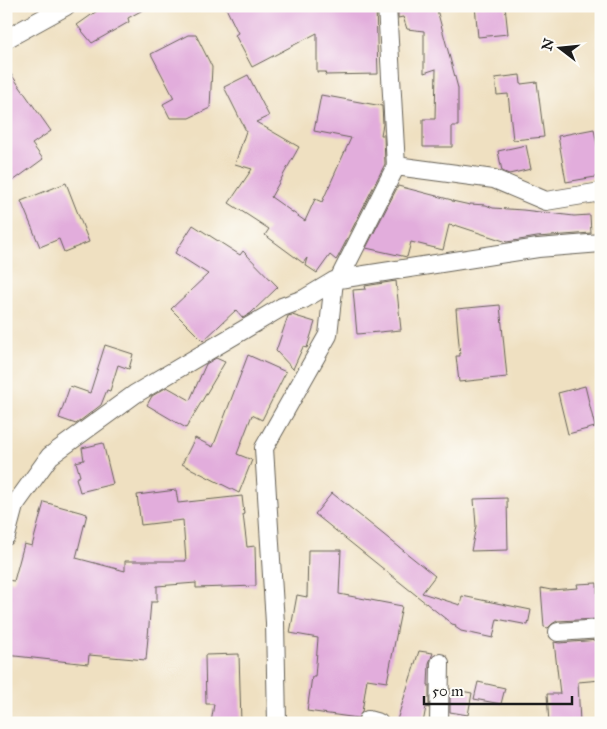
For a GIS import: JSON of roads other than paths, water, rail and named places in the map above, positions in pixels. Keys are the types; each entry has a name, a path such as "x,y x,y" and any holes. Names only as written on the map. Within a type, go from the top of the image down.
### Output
{"street":[{"path":"6,38 66,6"},
{"path":"277,723 275,623 264,448 328,335 337,280 396,166 387,6"},
{"path":"396,166 494,179 546,201 601,192"},
{"path":"6,536 14,506 50,456 135,394 282,307 304,299 337,280 538,248 601,243"},
{"path":"558,632 601,629"},
{"path":"438,723 440,663"}]}
